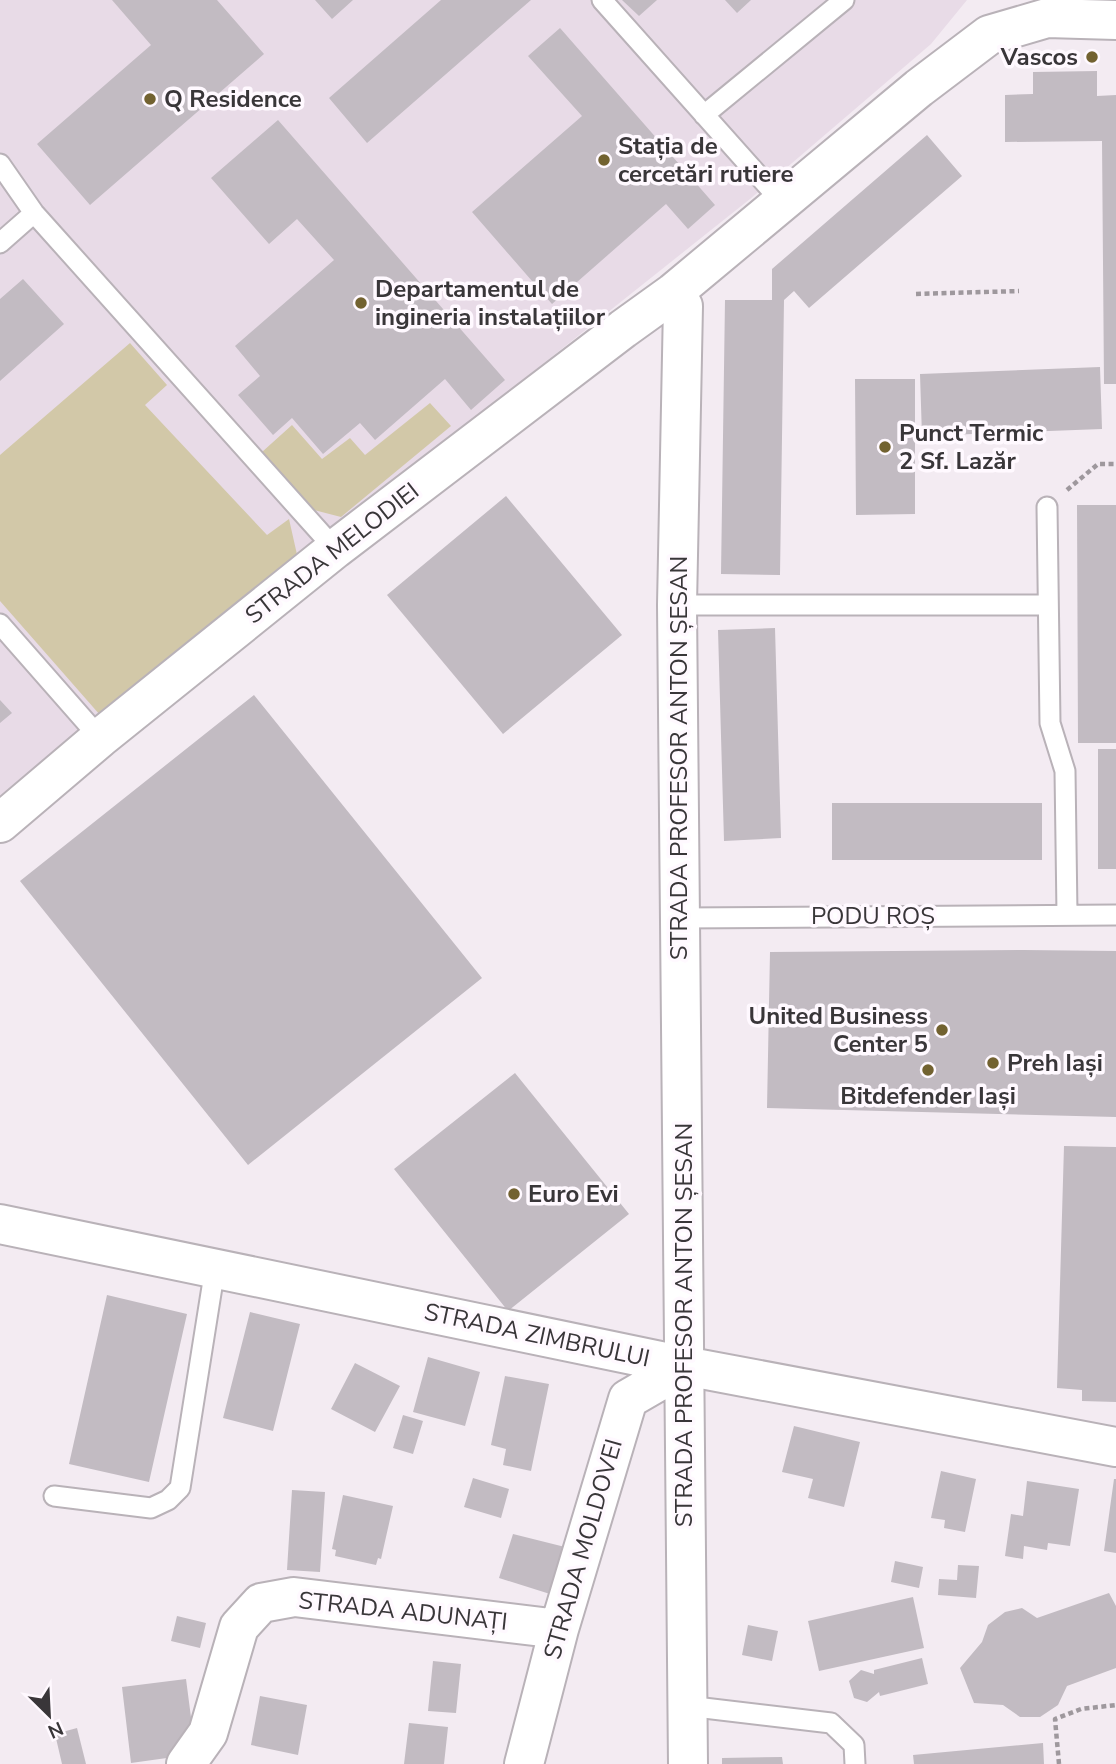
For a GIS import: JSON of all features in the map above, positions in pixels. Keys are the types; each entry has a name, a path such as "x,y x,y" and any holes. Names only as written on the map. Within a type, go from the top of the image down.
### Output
{"street":[{"path":"673,293 919,88 989,35 1047,9 1116,20"},
{"name":"STRADA MELODIEI","path":"0,823 100,738 335,549 622,328 673,293"},
{"name":"STRADA PROFESOR ANTON ȘESAN","path":"673,293 683,306 677,606 688,1764"},
{"name":"STRADA ZIMBRULUI","path":"0,1224 685,1366 1116,1447"},
{"name":"STRADA MOLDOVEI","path":"524,1764 559,1629 628,1399 685,1366"},
{"name":"STRADA ADUNAȚI","path":"186,1764 208,1733 239,1627 261,1603 294,1597 559,1629"}],"lane":[{"path":"602,0 782,202"},
{"path":"704,115 844,0"},
{"path":"0,164 34,213 335,549"},
{"path":"0,243 34,213"},
{"path":"1047,507 1046,604 1050,723 1065,771 1067,914"},
{"path":"677,606 1046,604"},
{"path":"0,624 100,738"},
{"name":"PODU ROȘ","path":"680,918 1116,915"},
{"path":"54,1496 151,1508 168,1500 180,1488 215,1268"},
{"path":"687,1706 831,1723 854,1745 855,1764"}],"path":[{"path":"916,294 1019,291"},
{"path":"1047,507 1098,464 1116,464"},
{"path":"1059,1764 1055,1718 1081,1709 1116,1705"}],"shaded area":[{"path":"0,0 967,0 931,44 750,199 298,559 0,803"},
{"path":"130,343 167,385 145,405 267,535 289,519 298,559 100,715 0,601 0,455"},
{"path":"430,403 451,426 341,517 314,510 262,452 292,425 322,459 350,438 365,455"}],"building":[{"name":"Q Residence","path":"112,0 217,0 264,54 90,205 37,144 151,45"},
{"path":"315,0 353,0 332,19"},
{"path":"441,0 531,0 367,143 329,98"},
{"path":"622,0 657,0 639,16"},
{"path":"725,0 751,0 737,13"},
{"name":"Stația de cercetări rutiere","path":"560,28 715,205 688,229 666,204 552,304 472,212 582,116 528,56"},
{"path":"1097,71 1097,96 1116,95 1116,384 1104,384 1102,141 1005,142 1005,95 1033,94 1033,72"},
{"name":"Departamentul de ingineria instalațiilor","path":"278,120 505,380 471,410 445,379 375,440 360,423 323,454 292,418 273,435 238,395 260,376 235,346 334,260 297,219 269,244 211,178"},
{"path":"927,135 962,176 809,308 794,291 784,300 780,575 721,574 725,300 772,300 772,269"},
{"path":"23,279 64,324 0,381 0,299"},
{"path":"1100,367 1102,429 922,436 920,374"},
{"name":"Punct Termic 2 Sf. Lazăr","path":"855,379 915,379 915,514 856,515"},
{"path":"506,496 622,635 503,734 387,595"},
{"path":"1077,505 1116,505 1116,743 1078,743"},
{"path":"775,628 781,838 724,841 718,630"},
{"path":"254,695 482,978 248,1165 20,881"},
{"path":"0,700 12,713 0,723"},
{"path":"1098,749 1116,749 1116,869 1098,869"},
{"path":"832,803 1042,803 1042,860 832,860"},
{"name":"United Business Center 5","path":"1116,951 1116,1117 767,1108 770,952"},
{"name":"Euro Evi","path":"515,1073 629,1214 508,1311 394,1169"},
{"path":"1064,1146 1116,1147 1116,1402 1082,1401 1082,1390 1057,1388"},
{"path":"107,1295 187,1314 149,1482 69,1464"},
{"path":"250,1312 300,1324 273,1431 223,1418"},
{"path":"428,1357 480,1372 465,1426 413,1412"},
{"path":"355,1363 400,1386 375,1432 331,1409"},
{"path":"505,1376 549,1384 531,1471 503,1465 506,1449 491,1445"},
{"path":"403,1415 423,1421 413,1454 393,1448"},
{"path":"794,1426 860,1442 844,1507 808,1498 813,1479 782,1472"},
{"path":"941,1471 976,1479 965,1532 944,1528 945,1520 931,1518"},
{"path":"473,1478 509,1489 501,1518 464,1507"},
{"path":"1116,1479 1116,1553 1104,1551"},
{"path":"1027,1481 1079,1489 1070,1546 1048,1543 1047,1550 1024,1546 1023,1559 1005,1556 1011,1514 1023,1516"},
{"path":"292,1490 325,1492 320,1572 287,1570"},
{"path":"343,1495 393,1506 381,1559 378,1558 376,1565 335,1556 336,1550 332,1549"},
{"path":"513,1534 569,1548 550,1594 499,1578"},
{"path":"895,1561 923,1567 919,1588 891,1582"},
{"path":"958,1565 979,1566 976,1598 938,1595 939,1579 957,1580"},
{"path":"1109,1593 1116,1606 1116,1668 1067,1686 1058,1705 1040,1717 1020,1717 1003,1705 974,1703 960,1668 982,1642 988,1625 1005,1612 1022,1608 1037,1618"},
{"path":"913,1597 924,1648 819,1671 808,1621"},
{"path":"177,1616 206,1623 200,1648 171,1641"},
{"path":"748,1625 778,1631 772,1661 742,1655"},
{"path":"922,1658 928,1684 880,1696 879,1692 867,1702 854,1698 849,1681 861,1670 874,1674 874,1670"},
{"path":"433,1661 461,1664 456,1713 428,1711"},
{"path":"186,1679 192,1725 174,1757 131,1763 122,1687"},
{"path":"260,1696 307,1705 298,1755 251,1745"},
{"path":"409,1723 448,1727 444,1764 404,1764"},
{"path":"77,1728 86,1764 62,1764 55,1734"},
{"path":"1043,1743 1044,1764 914,1764 913,1755"},
{"path":"782,1757 783,1764 722,1764 722,1758"}],"place":[{"name":"Vascos","path":"1092,57"},
{"name":"Q Residence","path":"150,99"},
{"name":"Stația de cercetări rutiere","path":"604,160"},
{"name":"Departamentul de ingineria instalațiilor","path":"361,303"},
{"name":"Punct Termic 2 Sf. Lazăr","path":"885,447"},
{"name":"United Business Center 5","path":"942,1030"},
{"name":"Preh Iași","path":"993,1063"},
{"name":"Bitdefender Iași","path":"928,1070"},
{"name":"Euro Evi","path":"514,1194"}]}
